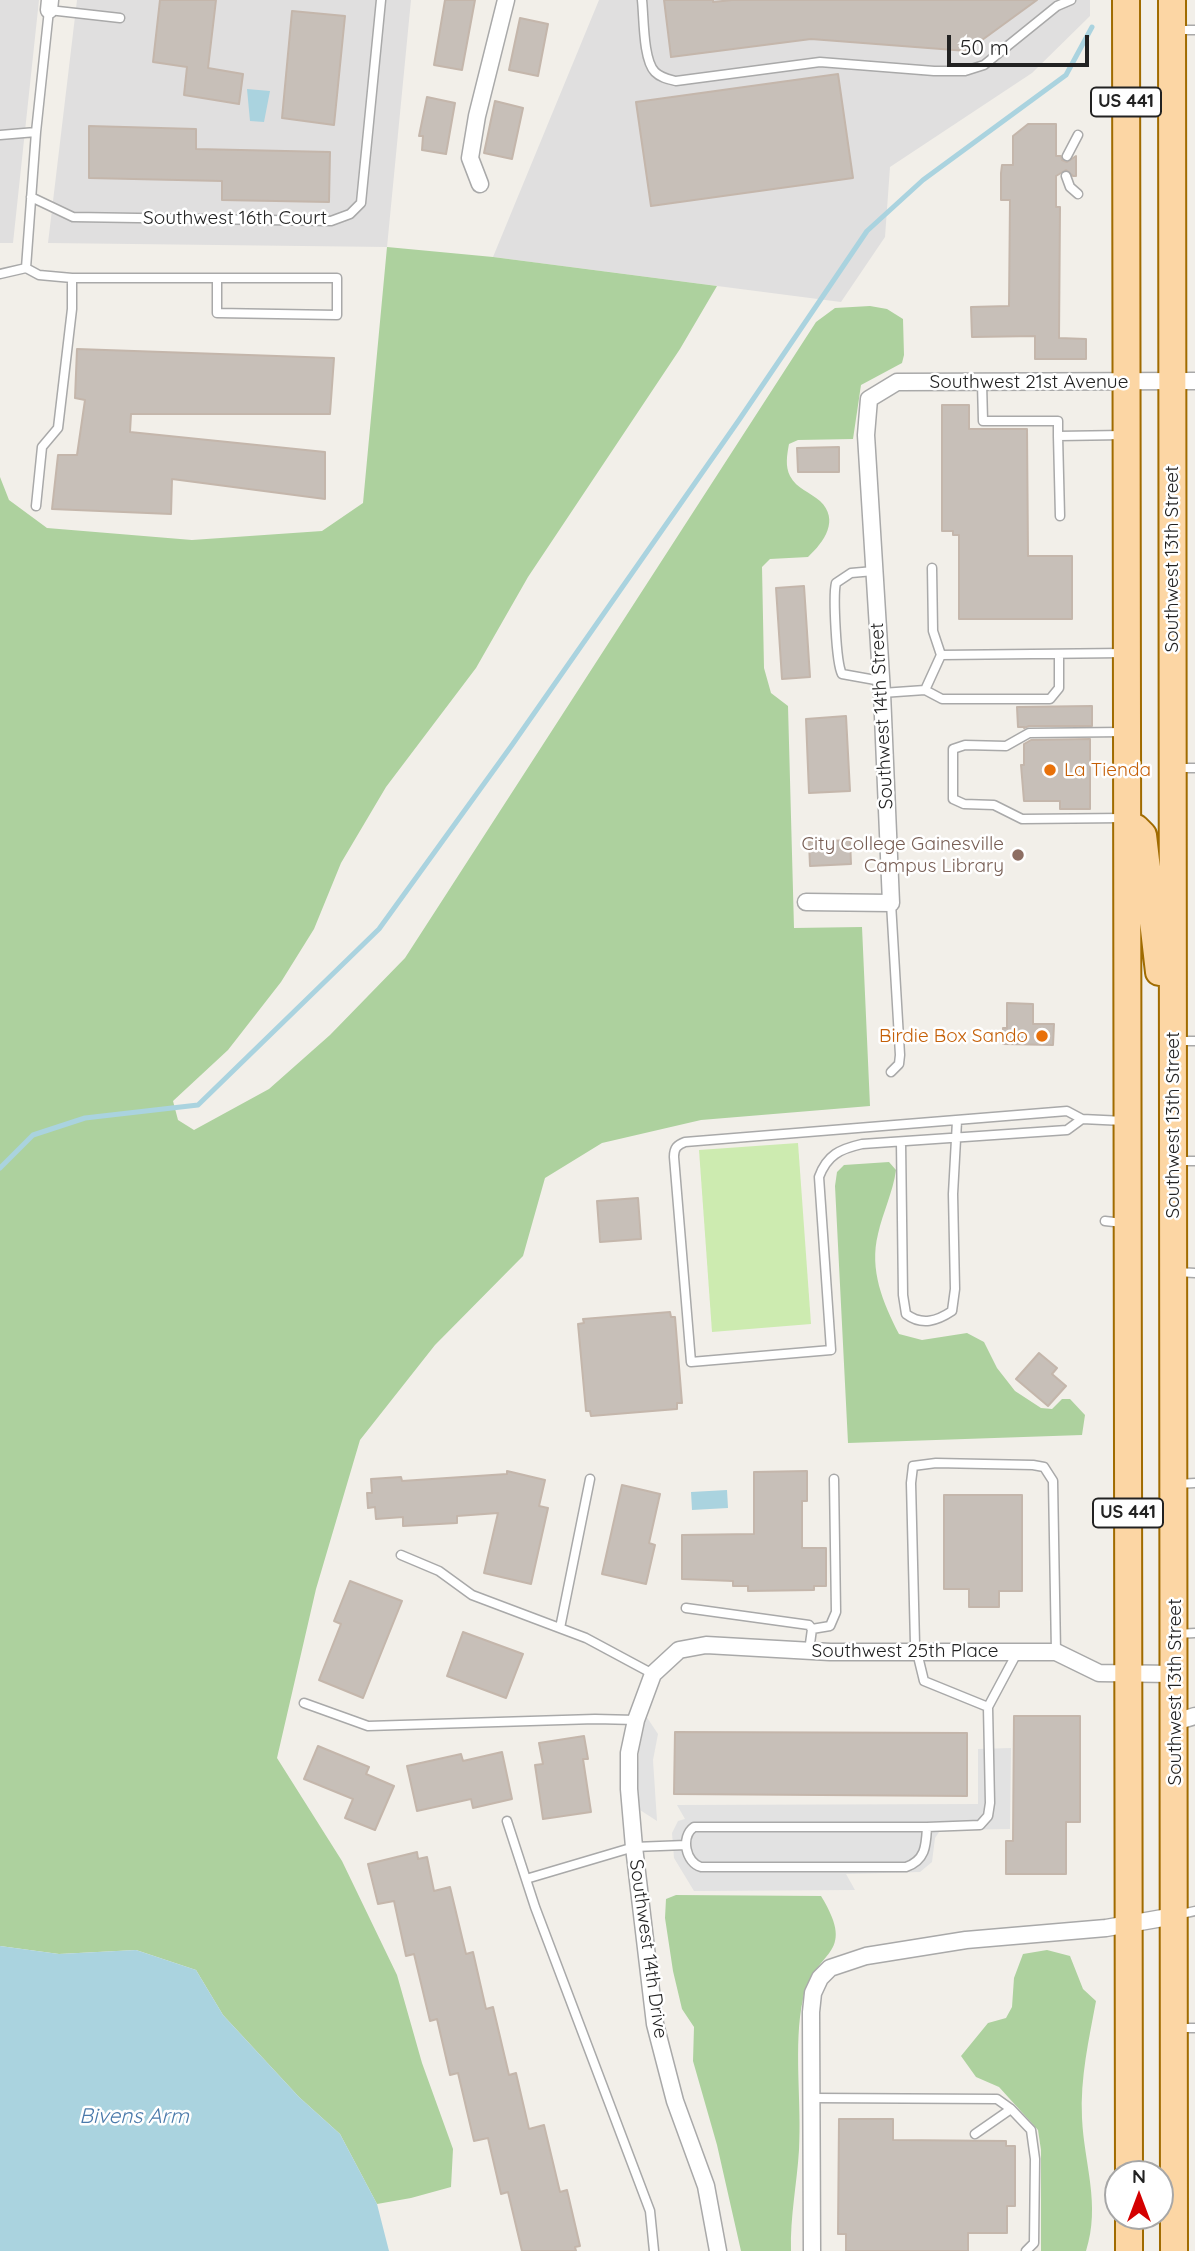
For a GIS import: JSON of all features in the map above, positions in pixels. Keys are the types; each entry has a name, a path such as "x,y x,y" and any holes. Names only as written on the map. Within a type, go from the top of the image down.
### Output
{"main road":[{"name":"US 441","path":"1126,0 1127,1121 1116,1222 1128,1674 1129,2160"},
{"name":"Southwest 13th Street","path":"1172,0 1184,30 1184,768 1172,993 1184,1041 1184,1161 1174,1225 1184,1273 1185,1633 1174,1674 1185,1719 1185,2028 1174,2251"},
{"path":"1127,768 1184,768"},
{"path":"1127,818 1143,835 1159,979 1172,993"},
{"path":"1116,1222 1174,1225"},
{"path":"1129,2230 1129,2251"}],"street":[{"path":"480,184 470,158 477,116 506,0"},
{"name":"Southwest 21st Avenue","path":"869,399 897,382 1184,381"},
{"name":"Southwest 14th Street","path":"869,399 866,435 891,903"},
{"path":"806,902 891,903"},
{"name":"Southwest 25th Place","path":"651,1679 679,1650 706,1645 808,1651 1056,1652 1099,1674 1174,1674"},
{"name":"Southwest 14th Drive","path":"651,1679 636,1720 629,1753 628,1789 634,1847 655,2024 675,2101 706,2186 718,2251"},
{"path":"812,2251 811,2012 820,1978 830,1968 866,1956 947,1942 1128,1925 1185,1913"}],"lane":[{"name":"Southwest 16th Court","path":"31,197 73,218 331,221 350,214 361,203 381,0"},
{"path":"642,0 649,62 654,71 663,78 676,81 820,62 965,71 984,65 1057,6 1071,0"},
{"path":"26,268 36,132 50,5 120,18"},
{"path":"0,135 36,132"},
{"path":"1067,156 1078,135"},
{"path":"1066,176 1070,187 1078,194"},
{"path":"0,274 26,268 39,275 72,278 217,278 337,278 337,315 217,313 217,278"},
{"path":"36,506 41,447 58,428 72,309 72,278"},
{"path":"982,383 984,421 1058,421 1060,516"},
{"path":"1058,436 1127,435"},
{"path":"925,690 941,655 933,631 932,568"},
{"path":"874,571 851,573 836,583 837,640 842,674 881,687 925,690 943,699 1050,699 1059,688 1059,654"},
{"path":"941,655 1127,653"},
{"path":"1127,732 1028,733 1006,746 965,745 953,749 953,799 964,804 994,804 1022,819 1127,818"},
{"name":"Southwest 14th Street","path":"891,903 900,1055 899,1064 891,1072"},
{"path":"1082,1119 1067,1130 862,1144 830,1155 819,1177 831,1350 691,1362 674,1157 678,1144 1067,1111 1082,1119 1127,1121"},
{"path":"901,1142 903,1295 906,1314 915,1321 927,1322 941,1319 952,1311 957,1121"},
{"path":"988,1707 925,1681 915,1644 911,1483 913,1466 936,1463 1033,1465 1044,1467 1050,1474 1055,1506 1056,1652"},
{"path":"560,1628 590,1479"},
{"path":"812,1629 830,1626 836,1612 834,1479"},
{"path":"401,1555 439,1572 472,1595 586,1638 651,1679"},
{"path":"686,1608 801,1623 812,1629"},
{"path":"808,1651 812,1629"},
{"path":"927,1827 926,1849 921,1859 906,1867 701,1867 694,1865 690,1859 686,1844 686,1836 694,1827 980,1825 988,1816 990,1803 988,1707 1018,1651"},
{"path":"304,1703 368,1726 636,1720"},
{"path":"507,1821 526,1879 650,2211 654,2251"},
{"path":"526,1879 634,1847 686,1844"},
{"path":"813,2098 997,2099 1011,2109 1031,2130 1035,2159 1034,2243 1026,2251"},
{"path":"975,2134 1011,2109"}],"shaded area":[{"path":"0,0 39,0 13,243 0,243"},
{"path":"77,0 411,0 387,247 48,243"},
{"path":"599,0 1090,0 1090,16 1032,73 890,167 885,237 841,302 493,257"},
{"path":"646,1716 658,1734 653,1760 657,1821 640,1810 637,1787 639,1751"},
{"path":"1011,1748 1010,1829 939,1832 935,1838 932,1862 920,1872 846,1874 855,1890 694,1891 674,1858 672,1833 678,1821 685,1819 677,1805 978,1804 978,1749"}],"green space":[{"path":"387,247 493,257 717,286 680,349 528,577 476,668 386,787 341,863 314,929 281,982 228,1050 173,1101 178,1120 194,1130 269,1089 330,1035 405,958 816,322 835,308 870,306 887,309 903,319 904,355 902,363 861,385 853,439 798,440 789,444 788,472 800,487 826,508 829,516 828,530 808,557 770,559 762,567 764,668 771,693 788,706 794,928 862,927 870,1106 701,1120 602,1143 545,1178 523,1256 435,1345 360,1440 316,1589 277,1758 342,1861 397,1975 422,2063 453,2149 451,2187 377,2204 340,2134 299,2097 223,2015 196,1970 136,1950 59,1954 0,1946 0,477 9,500 47,528 192,540 322,531 363,503"},
{"path":"798,1143 811,1324 712,1332 699,1150"},
{"path":"889,1162 896,1170 878,1234 875,1260 879,1286 899,1334 922,1340 967,1333 984,1342 997,1368 1015,1391 1041,1408 1052,1409 1062,1399 1070,1399 1085,1415 1082,1435 848,1443 835,1186 837,1172 844,1165"},
{"path":"676,1895 821,1896 832,1916 836,1931 835,1943 808,1983 800,2016 799,2150 791,2251 741,2251 717,2145 693,2061 694,2027 682,2009 673,1971 665,1918 666,1899"},
{"path":"1047,1950 1070,1956 1083,1989 1096,2001 1082,2088 1083,2135 1092,2200 1086,2251 1041,2251 1041,2150 1038,2130 999,2087 976,2077 961,2056 988,2023 1006,2018 1012,2007 1014,1978 1023,1954"}],"water":[{"path":"247,89 270,91 264,122 250,121"},
{"path":"727,1490 728,1508 692,1510 691,1492"},
{"name":"Bivens Arm","path":"0,1946 59,1954 136,1950 196,1970 223,2015 299,2097 340,2134 377,2204 389,2251 0,2251"}],"building":[{"path":"160,0 216,0 208,68 243,74 239,104 184,95 187,67 153,62"},
{"path":"445,0 475,0 462,70 434,65"},
{"path":"664,0 1037,0 967,51 811,39 671,57"},
{"path":"292,11 345,16 334,125 282,118"},
{"path":"520,18 548,24 538,76 509,70"},
{"path":"838,74 853,178 651,206 636,102"},
{"path":"427,97 455,103 446,154 422,150 423,136 419,136"},
{"path":"495,101 523,108 512,159 484,153"},
{"path":"1028,124 1056,124 1056,156 1061,156 1062,160 1067,162 1076,156 1076,176 1066,170 1056,176 1056,207 1060,207 1059,338 1086,339 1086,359 1035,359 1035,336 972,337 971,307 1009,306 1010,200 1001,200 1001,173 1002,165 1013,165 1013,136"},
{"path":"89,126 196,129 196,149 330,152 329,202 222,200 222,181 89,178"},
{"path":"77,349 334,358 330,414 131,414 130,432 325,452 325,499 172,479 171,514 52,509 58,455 77,455 85,400 75,398"},
{"path":"942,405 969,405 969,429 1027,429 1028,556 1072,556 1072,619 959,619 959,535 953,535 953,531 942,531"},
{"path":"839,447 839,472 798,472 797,448"},
{"path":"804,586 810,677 782,679 776,588"},
{"path":"1092,706 1092,726 1018,727 1017,707"},
{"path":"846,716 850,791 809,793 806,719"},
{"path":"1090,739 1090,809 1060,809 1060,801 1024,801 1021,765 1024,765 1024,744 1031,740"},
{"path":"850,840 851,864 810,866 809,842"},
{"path":"1007,1003 1033,1004 1033,1024 1054,1024 1053,1045 1003,1044 1003,1028 1007,1028"},
{"path":"638,1198 641,1239 600,1242 597,1201"},
{"path":"670,1312 671,1317 675,1317 682,1403 677,1403 677,1409 591,1416 590,1411 586,1411 578,1324 584,1323 583,1319"},
{"path":"1039,1353 1057,1368 1052,1374 1066,1386 1048,1406 1016,1379"},
{"path":"507,1471 545,1480 539,1506 548,1508 531,1584 484,1573 498,1513 457,1516 457,1523 403,1526 403,1517 376,1519 375,1507 368,1508 367,1493 372,1493 371,1479 401,1477 402,1481 507,1474"},
{"path":"807,1471 807,1501 802,1501 802,1548 826,1548 826,1586 814,1586 814,1590 748,1591 748,1586 733,1586 733,1581 682,1579 682,1535 754,1534 754,1472"},
{"path":"622,1485 660,1494 649,1543 655,1545 646,1584 602,1574"},
{"path":"944,1495 1022,1495 1022,1591 999,1591 999,1607 969,1607 969,1589 944,1589"},
{"path":"350,1581 402,1601 363,1698 319,1680 341,1624 334,1621"},
{"path":"463,1632 523,1654 506,1698 447,1676"},
{"path":"1014,1716 1080,1716 1080,1822 1066,1822 1066,1874 1006,1874 1006,1841 1013,1841"},
{"path":"675,1732 967,1733 967,1796 674,1794"},
{"path":"584,1736 588,1759 583,1759 591,1812 543,1819 535,1765 543,1764 539,1743"},
{"path":"318,1746 369,1767 366,1774 394,1786 375,1830 345,1818 353,1799 304,1779"},
{"path":"502,1752 512,1799 473,1808 471,1799 417,1811 407,1766 461,1754 463,1761"},
{"path":"417,1852 418,1859 427,1857 434,1891 450,1887 466,1954 473,1952 486,2009 493,2007 509,2075 516,2073 529,2129 544,2125 560,2192 567,2190 580,2246 575,2247 576,2251 522,2251 508,2192 501,2194 488,2138 474,2141 458,2073 450,2075 437,2019 430,2021 414,1954 406,1956 394,1901 378,1904 368,1864"},
{"path":"839,2119 893,2119 893,2140 1006,2141 1006,2146 1015,2146 1015,2206 1007,2206 1007,2233 968,2233 968,2251 846,2251 846,2234 838,2234"}],"waterway":[{"path":"0,1168 33,1135 85,1118 198,1105 379,929 512,745 867,231 923,180 1066,75 1092,27"}],"place":[{"name":"La Tienda","path":"1050,770"},
{"name":"City College Gainesville Campus Library","path":"1018,855"},
{"name":"Birdie Box Sando","path":"1042,1036"}]}
